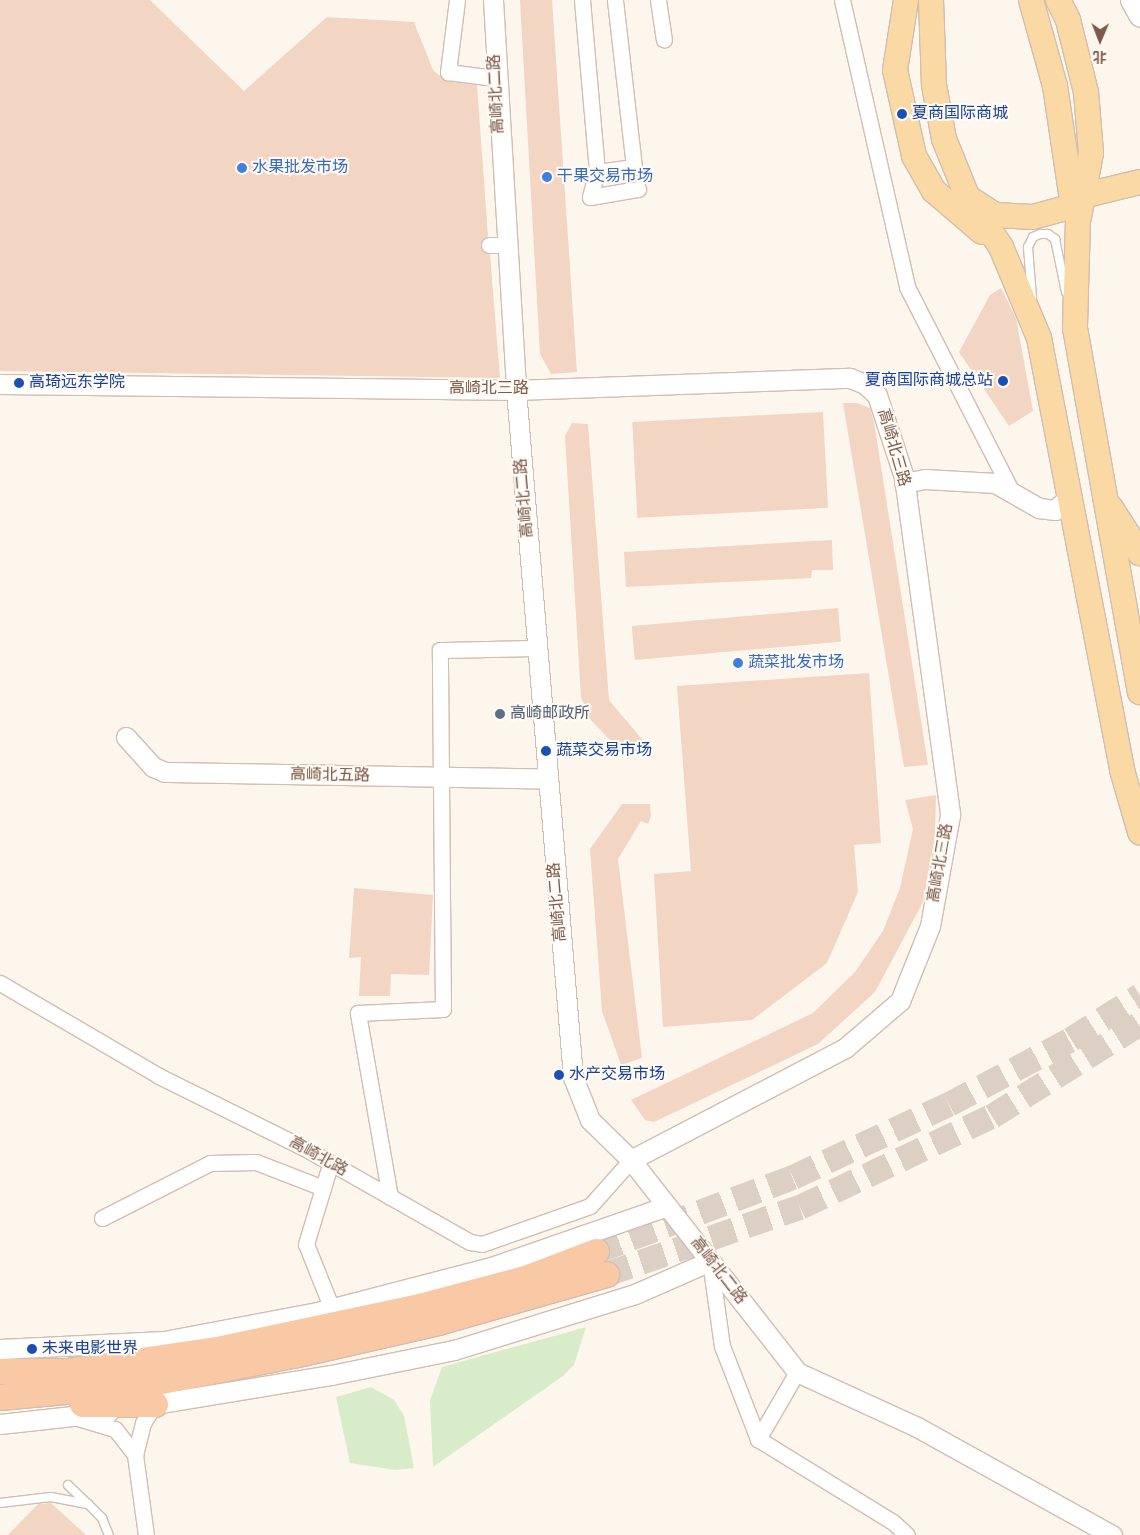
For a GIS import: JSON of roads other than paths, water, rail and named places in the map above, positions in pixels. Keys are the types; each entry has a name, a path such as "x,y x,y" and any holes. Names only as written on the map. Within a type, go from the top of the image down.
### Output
{"highway":[{"path":"0,1364 66,1371 217,1349 480,1290 525,1278 596,1251"},
{"path":"0,1397 151,1383 293,1355 438,1322 606,1274"},
{"path":"0,1364 164,1341"},
{"path":"0,1403 156,1404"}],"main road":[{"path":"906,0 895,70 898,99 914,156 934,191 1001,247"},
{"path":"931,0 930,36 944,139 966,196 1001,247 1039,338 1068,498 1122,770 1140,832"},
{"path":"1030,0 1055,86 1081,200"},
{"path":"1058,0 1068,20 1086,92 1090,153 1081,200 1075,328 1140,692"},
{"path":"1131,0 1140,16"},
{"path":"1081,200 1140,172"},
{"path":"966,196 995,215 1033,217 1140,182"},
{"path":"1105,498 1140,553"}],"street":[{"path":"457,0 448,72 496,78"},
{"name":"高崎北二路","path":"493,0 498,245 516,390 573,1077 590,1120 631,1160 797,1372 917,1427 1112,1535"},
{"path":"582,0 597,172 590,197 638,189"},
{"path":"597,172 634,167 615,0"},
{"path":"658,0 664,40"},
{"path":"842,0 907,287 1010,488"},
{"name":"高崎北三路","path":"0,384 516,390 850,378 865,384 877,395 904,483 950,815 930,926 900,1001 846,1048 631,1160"},
{"path":"904,483 943,480 995,483 1010,488 1039,508 1055,510 1068,498"},
{"path":"390,1197 358,1013 443,1009 443,778 440,650 537,648"},
{"name":"高崎北五路","path":"126,737 153,767 165,772 548,779"},
{"name":"高崎北路","path":"0,983 159,1076 308,1150 330,1166 390,1197 457,1236 482,1244 590,1206 631,1160"},
{"path":"102,1218 210,1163 256,1162 323,1188"},
{"path":"330,1166 306,1244 332,1309"},
{"path":"164,1341 332,1309 491,1268 667,1206"},
{"path":"0,1424 78,1418 454,1350 635,1294 710,1261 722,1346 758,1439 893,1522 907,1535"},
{"path":"758,1439 797,1372"},
{"path":"146,1535 135,1455 143,1423 156,1404"},
{"path":"78,1418 115,1429 135,1455"}],"lane":[{"path":"1039,338 1028,247 1033,237 1040,234 1048,234 1057,246 1075,328"},
{"path":"68,1485 102,1518 109,1535"},
{"path":"0,1503 51,1497 88,1504"}],"tunnel":[{"path":"596,1251 793,1177 949,1104 1071,1039 1140,995"},
{"path":"606,1274 800,1207 992,1116 1140,1023"}],"place":[{"name":"夏商国际商城","path":"902,114"},
{"name":"水果批发市场","path":"242,168"},
{"name":"干果交易市场","path":"547,177"},
{"name":"夏商国际商城总站","path":"1003,381"},
{"name":"高琦远东学院","path":"19,383"},
{"name":"蔬菜批发市场","path":"738,663"},
{"name":"高崎邮政所","path":"500,714"},
{"name":"蔬菜交易市场","path":"546,751"},
{"name":"水产交易市场","path":"559,1075"},
{"name":"未来电影世界","path":"32,1349"}]}
